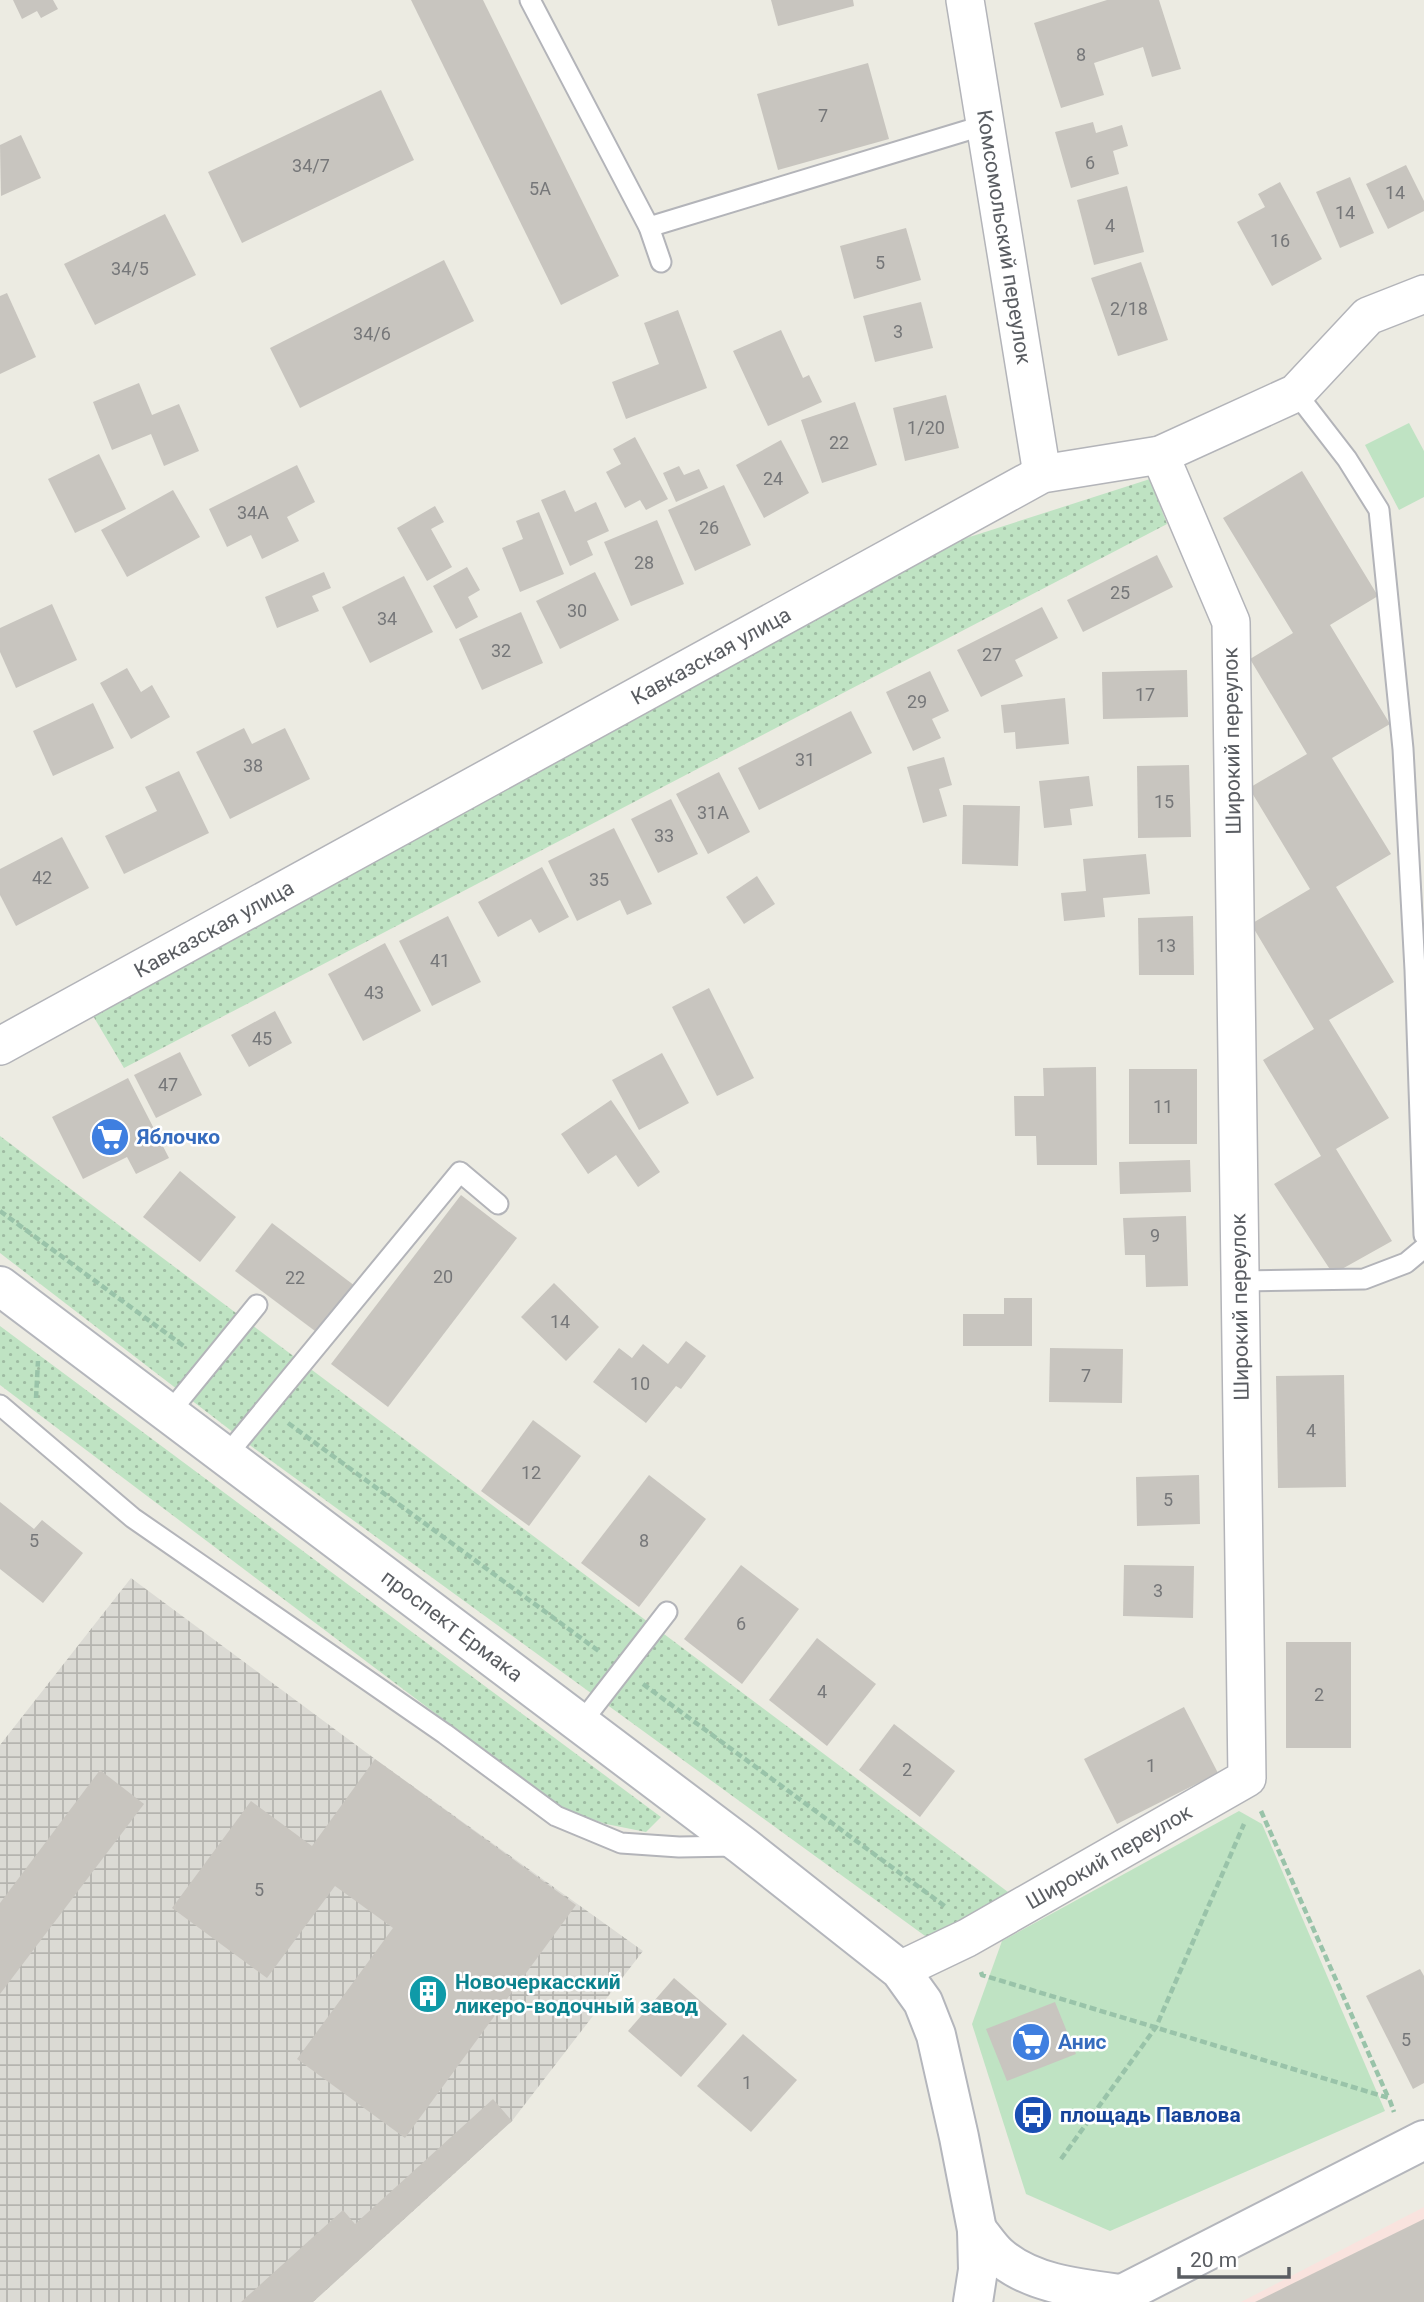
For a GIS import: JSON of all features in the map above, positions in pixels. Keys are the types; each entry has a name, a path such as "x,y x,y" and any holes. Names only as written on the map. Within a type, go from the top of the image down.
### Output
{"street":[{"name":"Комсомольский переулок","path":"965,0 1042,474"},
{"name":"Кавказская улица","path":"0,1046 1042,474 1160,454 1296,393 1368,316 1424,294"},
{"name":"Широкий переулок","path":"900,1970 967,1938 1251,1788 1240,1281 1231,622 1160,454"},
{"name":"проспект Ермака","path":"0,1286 743,1846 900,1970"},
{"path":"900,1970 923,2002 936,2035 977,2230 978,2270 973,2302"},
{"path":"977,2230 998,2255 1028,2274 1114,2298 1416,2144"}],"lane":[{"path":"530,0 649,227 661,262"},
{"path":"649,227 985,125"},
{"path":"1296,393 1347,459 1378,510 1403,749 1415,970 1424,1235"},
{"path":"226,1456 460,1172 498,1204"},
{"path":"1240,1281 1364,1279 1406,1263 1424,1248"},
{"path":"169,1413 257,1305"},
{"path":"0,1405 133,1518 445,1734 556,1816 621,1843 679,1847 743,1846"},
{"path":"581,1723 667,1612"}],"path":[{"path":"0,1211 208,1364"},
{"path":"266,1407 958,1916 982,1975 1389,2098"},
{"path":"1061,2159 1156,2027 1251,1788"},
{"path":"1251,1788 1389,2098 1416,2144"}],"shaded area":[{"path":"131,1578 375,1759 643,1951 512,2121 313,2302 0,2302 0,1745"},
{"path":"1424,2207 1424,2302 1241,2302"}],"green space":[{"path":"1409,423 1424,451 1424,497 1399,510 1365,445"},
{"path":"1150,479 1167,524 124,1068 89,1009 957,541"},
{"path":"0,1136 1012,1895 932,1941 251,1446 0,1253"},
{"path":"0,1326 661,1817 646,1832 606,1824 562,1809 0,1385"},
{"path":"1239,1811 1262,1824 1385,2111 1110,2231 1026,2194 972,2024 1002,1941"}],"building":[{"path":"13,0 53,0 58,9 41,18 37,11 22,19"},
{"path":"411,0 483,0 619,276 561,305"},
{"path":"771,0 853,0 854,6 778,26"},
{"path":"1107,0 1159,0 1181,69 1152,77 1143,47 1094,63 1104,95 1061,108 1034,23"},
{"path":"868,63 889,139 778,170 757,94"},
{"path":"381,90 414,160 242,243 208,172"},
{"path":"1093,122 1096,133 1122,125 1128,146 1113,151 1119,174 1071,188 1055,132"},
{"path":"21,135 41,178 1,196 0,145"},
{"path":"1406,165 1424,201 1424,211 1388,229 1366,184"},
{"path":"1350,177 1374,233 1340,248 1316,192"},
{"path":"1280,182 1322,259 1272,286 1237,222 1265,207 1258,194"},
{"path":"1127,186 1144,252 1094,265 1077,200"},
{"path":"165,214 196,275 95,325 64,264"},
{"path":"906,228 921,280 854,299 840,246"},
{"path":"444,260 474,321 300,408 270,348"},
{"path":"1141,262 1168,340 1118,356 1091,278"},
{"path":"7,293 36,357 0,374 0,296"},
{"path":"921,302 933,348 875,362 863,316"},
{"path":"678,310 707,388 626,419 612,382 659,364 644,323"},
{"path":"781,330 803,378 809,375 822,402 768,426 733,351"},
{"path":"139,383 152,415 179,404 199,451 164,466 151,434 112,450 93,402"},
{"path":"946,395 959,448 905,461 893,408"},
{"path":"855,402 877,465 822,483 801,420"},
{"path":"635,437 668,499 646,510 640,500 625,508 606,472 621,464 613,449"},
{"path":"781,440 809,493 764,518 736,465"},
{"path":"99,454 126,509 75,533 48,479"},
{"path":"297,465 315,502 287,517 299,541 262,559 251,535 227,547 209,509"},
{"path":"679,466 684,475 699,469 708,488 676,502 663,473"},
{"path":"1302,471 1378,596 1330,625 1390,724 1332,758 1391,854 1336,887 1394,982 1329,1020 1389,1118 1336,1149 1392,1241 1333,1274 1274,1184 1321,1156 1263,1060 1314,1029 1251,924 1310,889 1249,788 1307,754 1250,659 1293,633 1223,518"},
{"path":"724,485 751,545 695,571 668,510"},
{"path":"173,490 200,537 127,577 101,530"},
{"path":"565,490 575,512 596,502 609,531 587,541 593,555 570,566 541,500"},
{"path":"435,506 444,522 431,529 452,567 427,581 397,528"},
{"path":"539,512 564,574 520,592 502,548 523,539 516,521"},
{"path":"657,520 684,584 631,606 604,542"},
{"path":"1157,555 1173,587 1083,632 1067,600"},
{"path":"467,567 480,590 468,597 478,617 456,629 433,586"},
{"path":"324,572 331,588 312,596 319,611 277,628 265,597"},
{"path":"595,572 619,620 560,649 536,601"},
{"path":"404,576 433,632 370,663 342,607"},
{"path":"52,604 77,660 16,688 0,652 0,628"},
{"path":"1042,607 1058,638 1015,660 1023,676 981,697 957,650"},
{"path":"521,612 543,663 482,690 459,639"},
{"path":"127,668 141,692 152,685 170,717 131,739 100,683"},
{"path":"1187,670 1188,717 1103,719 1102,672"},
{"path":"930,671 949,711 932,719 941,738 913,751 886,692"},
{"path":"1065,698 1069,744 1016,749 1015,732 1004,733 1001,705"},
{"path":"93,703 114,748 53,776 33,731"},
{"path":"851,711 872,753 759,810 738,768"},
{"path":"244,728 252,744 285,728 310,779 230,819 196,752"},
{"path":"944,757 952,785 939,789 947,816 923,823 907,767"},
{"path":"1189,765 1191,837 1138,838 1137,766"},
{"path":"179,771 209,833 124,874 105,836 157,811 145,787"},
{"path":"719,772 750,832 708,854 676,794"},
{"path":"1089,776 1093,806 1070,809 1072,825 1044,828 1039,781"},
{"path":"671,799 698,854 658,873 631,819"},
{"path":"963,805 1020,806 1018,866 962,864"},
{"path":"614,828 652,904 627,915 620,900 577,921 548,861"},
{"path":"62,837 89,888 16,926 0,895 0,869"},
{"path":"1146,854 1150,894 1103,898 1105,917 1064,921 1061,893 1086,891 1083,859"},
{"path":"542,867 569,917 539,933 531,919 498,937 478,902"},
{"path":"757,876 775,904 744,924 726,897"},
{"path":"448,916 481,982 432,1006 399,941"},
{"path":"1193,916 1194,975 1139,975 1138,918"},
{"path":"385,943 421,1011 363,1041 328,974"},
{"path":"709,988 754,1078 717,1096 672,1007"},
{"path":"275,1011 292,1043 249,1067 231,1035"},
{"path":"180,1052 202,1095 156,1118 134,1075"},
{"path":"662,1053 689,1103 639,1130 612,1080"},
{"path":"1096,1067 1097,1165 1037,1165 1036,1136 1015,1136 1014,1096 1044,1096 1043,1068"},
{"path":"1129,1069 1197,1069 1197,1144 1129,1144"},
{"name":"Яблочко","path":"128,1078 169,1158 136,1174 127,1157 83,1179 52,1117"},
{"path":"611,1100 660,1172 638,1187 616,1155 588,1174 561,1134"},
{"path":"1190,1160 1191,1192 1120,1194 1119,1162"},
{"path":"180,1171 236,1217 200,1262 143,1217"},
{"path":"461,1195 517,1238 388,1407 331,1364"},
{"path":"1186,1216 1188,1286 1146,1287 1145,1255 1125,1255 1123,1218"},
{"path":"272,1223 355,1286 319,1334 235,1271"},
{"path":"554,1283 599,1327 566,1361 521,1317"},
{"path":"1004,1298 1032,1298 1032,1346 963,1346 963,1314 1004,1314"},
{"path":"686,1341 706,1356 681,1389 676,1386 646,1423 593,1382 619,1348 632,1358 643,1344 668,1364"},
{"path":"1050,1348 1123,1349 1122,1403 1049,1402"},
{"path":"1344,1375 1346,1487 1278,1488 1276,1376"},
{"path":"533,1420 581,1456 529,1526 481,1491"},
{"path":"649,1475 706,1519 639,1607 581,1563"},
{"path":"1199,1475 1200,1524 1137,1526 1136,1477"},
{"path":"0,1502 34,1529 42,1520 83,1553 43,1603 0,1569"},
{"path":"741,1565 799,1609 742,1684 684,1639"},
{"path":"1124,1565 1194,1566 1193,1618 1123,1616"},
{"path":"817,1638 876,1684 827,1746 769,1700"},
{"path":"1286,1642 1351,1642 1351,1748 1286,1748"},
{"path":"1184,1707 1218,1773 1117,1824 1084,1759"},
{"path":"894,1724 955,1771 920,1817 859,1770"},
{"name":"Новочеркасский ликеро-водочный завод","path":"375,1759 576,1905 405,2138 297,2059 393,1928 335,1886 267,1978 172,1908 251,1801 312,1846"},
{"path":"100,1770 144,1804 0,1994 0,1903"},
{"path":"1420,1969 1424,1976 1424,2083 1413,2089 1366,1996"},
{"path":"674,1978 727,2024 681,2077 628,2031"},
{"name":"Анис","path":"1055,2002 1076,2054 1007,2081 986,2029"},
{"path":"743,2034 797,2080 751,2132 697,2086"},
{"path":"493,2099 512,2121 313,2302 241,2302 343,2210 355,2224"},
{"path":"1424,2219 1424,2302 1255,2302"}],"place":[{"name":"Яблочко","path":"110,1137"},
{"name":"Новочеркасский ликеро-водочный завод","path":"428,1994"},
{"name":"Анис","path":"1031,2042"},
{"name":"площадь Павлова","path":"1033,2115"}]}
